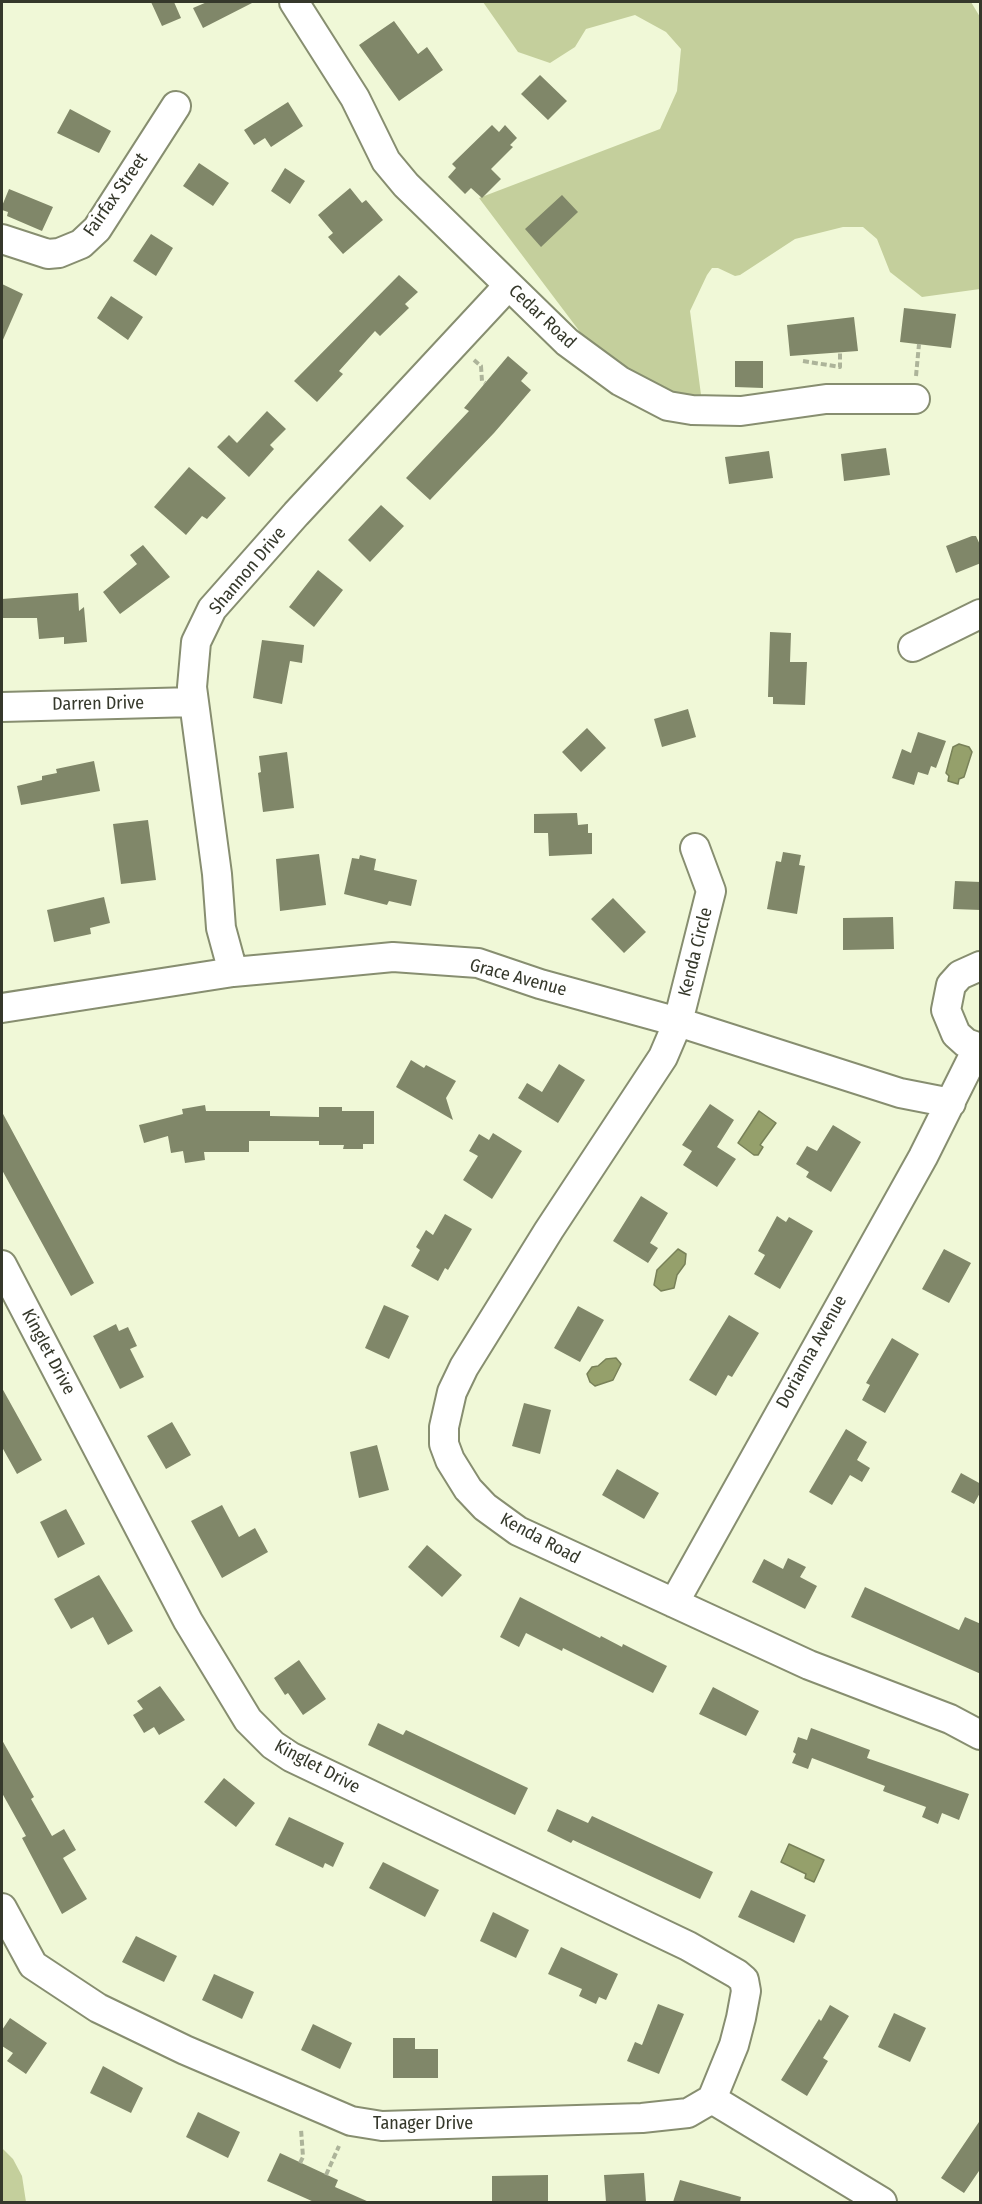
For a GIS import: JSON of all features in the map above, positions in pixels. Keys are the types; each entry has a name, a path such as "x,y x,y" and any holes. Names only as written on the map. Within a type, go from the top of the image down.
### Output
{"street":[{"name":"Cedar Road","path":"294,2 355,98 386,161 406,185 567,342 644,396 668,406 692,410 741,411 826,399 915,393"},
{"name":"Fairfax Street","path":"2,239 48,254 59,253 81,244 97,229 176,106"},
{"name":"Shannon Drive","path":"233,972 221,928 217,873 192,687 196,642 212,609 303,506 508,286"},
{"path":"913,647 981,614"},
{"name":"Darren Drive","path":"2,706 194,702"},
{"name":"Kenda Circle","path":"678,1022 711,891 695,848"},
{"name":"Grace Avenue","path":"2,1008 233,972 393,957 478,963 540,984 678,1022 900,1092 951,1103"},
{"path":"979,1047 956,1034 949,1023 946,1006 947,997 956,980 971,968 981,966"},
{"name":"Kenda Road","path":"678,1022 663,1057 567,1202 464,1366 452,1392 444,1427 444,1444 458,1475 495,1515 545,1545 809,1665 940,1715 981,1735"},
{"name":"Dorianna Avenue","path":"674,1603 951,1103 979,1047"},
{"name":"Kinglet Drive","path":"2,1265 188,1621 248,1720 264,1737 291,1757 688,1946 737,1974 744,1980 746,1991 741,2018 734,2045 712,2099"},
{"name":"Tanager Drive","path":"2,1908 33,1965 98,2008 185,2050 351,2121 382,2126 642,2118 688,2113 712,2099"},
{"path":"712,2099 882,2202"}],"path":[{"path":"915,393 919,344"},
{"path":"803,361 840,367 840,353"},
{"path":"474,360 481,366 485,383"},
{"path":"300,2163 303,2157 301,2129"},
{"path":"326,2175 339,2146"}],"shaded area":[{"path":"483,2 971,2 980,17 980,289 922,297 890,272 877,239 863,227 843,227 795,239 740,275 735,276 718,268 712,268 690,311 703,410 605,365 479,198 660,129 677,91 681,49 666,32 635,15 586,29 575,47 550,63 518,52"},
{"path":"959,744 969,747 972,752 964,777 959,779 958,784 948,781 949,776 946,773 953,747"},
{"path":"759,1111 776,1123 760,1145 763,1147 758,1155 754,1155 738,1143"},
{"path":"678,1249 686,1254 685,1264 677,1275 674,1288 661,1291 654,1285 657,1270"},
{"path":"616,1358 621,1364 613,1380 595,1386 590,1382 587,1374 592,1367 598,1366 606,1359"},
{"path":"789,1844 824,1860 814,1882 805,1878 806,1874 781,1862"},
{"path":"2,2148 13,2159 22,2176 26,2202 2,2202"}],"building":[{"path":"151,2 174,2 181,18 162,26"},
{"path":"207,2 254,2 203,28 193,8"},
{"path":"394,21 418,54 427,47 443,70 399,101 359,45"},
{"path":"540,75 567,101 548,120 521,94"},
{"path":"288,102 303,126 271,147 265,138 254,145 244,130"},
{"path":"70,109 111,131 99,153 57,133"},
{"path":"492,125 499,132 505,125 517,138 510,145 513,147 491,169 501,179 482,198 471,188 465,194 448,177 456,168 452,164"},
{"path":"199,163 229,183 213,206 183,186"},
{"path":"285,168 305,181 290,204 271,191"},
{"path":"350,188 362,203 366,200 383,220 343,254 328,237 333,233 318,215"},
{"path":"9,189 53,207 42,231 7,216 8,212 2,210"},
{"path":"562,195 578,212 541,247 525,229"},
{"path":"151,234 173,248 156,276 133,261"},
{"path":"399,275 418,292 405,304 409,308 380,336 375,331 339,371 343,374 317,402 294,381"},
{"path":"2,284 23,294 2,342"},
{"path":"111,296 143,317 128,340 97,318"},
{"path":"904,308 956,314 951,348 900,342"},
{"path":"854,317 858,351 790,356 787,325"},
{"path":"508,356 528,373 521,381 531,390 494,433 430,500 406,478 469,411 464,408"},
{"path":"735,361 763,361 763,388 735,387"},
{"path":"267,411 286,429 270,445 274,449 249,477 217,447 229,435 237,443"},
{"path":"886,448 890,475 844,481 841,454"},
{"path":"769,451 773,478 729,484 725,457"},
{"path":"189,467 226,498 207,519 202,516 186,535 154,507"},
{"path":"381,505 404,526 370,562 348,540"},
{"path":"976,536 981,547 981,563 956,573 946,546"},
{"path":"143,545 170,577 120,614 103,592 137,564 130,555"},
{"path":"318,570 343,590 314,627 289,607"},
{"path":"78,593 79,611 84,607 87,642 64,644 64,637 39,639 37,618 2,618 2,599"},
{"path":"770,632 791,633 790,662 807,662 805,705 773,704 773,697 768,697"},
{"path":"262,640 304,645 302,663 290,661 282,704 253,698"},
{"path":"688,709 696,737 662,747 654,719"},
{"path":"587,728 606,748 581,772 562,752"},
{"path":"918,732 946,741 936,768 931,766 928,775 918,772 914,785 892,778 902,749 911,753"},
{"path":"287,752 294,808 263,812 258,773 261,772 259,756"},
{"path":"94,761 100,791 21,805 17,786 42,780 42,776 57,773 56,769"},
{"path":"577,813 578,825 588,824 588,833 592,833 592,854 549,856 548,833 534,833 534,814"},
{"path":"148,820 156,880 121,884 113,824"},
{"path":"783,852 801,855 799,865 805,866 797,914 767,909 776,861 781,862"},
{"path":"319,854 326,905 280,911 276,859"},
{"path":"360,855 376,859 374,870 417,880 411,906 389,901 387,905 344,894 352,858 359,859"},
{"path":"955,881 981,882 981,910 953,909"},
{"path":"104,897 110,923 90,928 91,934 54,942 47,910"},
{"path":"613,898 646,932 624,953 591,919"},
{"path":"893,917 894,949 843,950 843,918"},
{"path":"411,1060 424,1068 426,1065 456,1081 446,1098 453,1120 396,1087"},
{"path":"559,1064 585,1080 558,1123 518,1098 527,1083 542,1092"},
{"path":"710,1104 734,1120 717,1147 736,1159 717,1187 683,1165 692,1151 682,1145"},
{"path":"205,1105 206,1111 270,1111 270,1116 319,1117 319,1107 342,1107 342,1111 374,1111 374,1144 363,1144 363,1149 343,1149 344,1145 319,1145 319,1141 249,1141 249,1152 204,1152 205,1160 185,1163 183,1151 171,1153 168,1136 144,1143 139,1125 183,1114 182,1109"},
{"path":"2,1112 94,1283 71,1296 2,1170"},
{"path":"833,1125 861,1142 831,1192 806,1177 809,1172 796,1164 807,1146 817,1151"},
{"path":"493,1133 522,1151 492,1199 463,1180 478,1156 469,1151 479,1134 489,1140"},
{"path":"641,1196 668,1213 650,1243 658,1248 648,1263 613,1241"},
{"path":"445,1214 472,1229 448,1270 445,1268 438,1281 411,1266 420,1250 416,1247 426,1230 433,1235"},
{"path":"777,1216 786,1222 789,1217 813,1231 780,1289 754,1274 765,1255 758,1251"},
{"path":"944,1249 971,1263 949,1303 922,1289"},
{"path":"384,1305 409,1316 389,1359 365,1348"},
{"path":"578,1306 604,1320 580,1362 554,1348"},
{"path":"729,1315 759,1333 732,1377 728,1375 716,1396 689,1380"},
{"path":"116,1324 119,1331 128,1327 137,1346 130,1349 144,1377 120,1389 93,1336"},
{"path":"892,1338 919,1354 885,1413 862,1400 870,1385 866,1383"},
{"path":"2,1388 42,1460 17,1474 2,1447"},
{"path":"524,1403 551,1410 540,1454 512,1446"},
{"path":"172,1422 191,1455 166,1469 147,1436"},
{"path":"846,1429 867,1442 857,1460 870,1468 862,1482 850,1475 832,1505 809,1492"},
{"path":"377,1445 389,1490 359,1498 350,1452"},
{"path":"617,1469 659,1493 644,1519 602,1495"},
{"path":"961,1473 981,1484 981,1491 974,1504 951,1492"},
{"path":"222,1505 239,1537 255,1528 268,1552 222,1578 191,1521"},
{"path":"66,1509 85,1544 58,1558 40,1522"},
{"path":"427,1545 462,1575 442,1597 408,1567"},
{"path":"788,1558 806,1567 800,1577 817,1586 805,1609 752,1582 764,1559 783,1569"},
{"path":"99,1575 133,1631 108,1645 93,1617 71,1629 54,1599"},
{"path":"865,1587 959,1630 965,1617 981,1624 981,1674 851,1617"},
{"path":"520,1597 600,1638 601,1636 622,1647 623,1644 667,1666 653,1693 563,1648 562,1651 526,1633 519,1647 500,1637"},
{"path":"299,1660 326,1699 303,1715 288,1693 285,1695 274,1678"},
{"path":"160,1686 185,1720 159,1735 154,1727 144,1733 133,1715 143,1709 137,1701"},
{"path":"713,1687 759,1711 746,1736 699,1714"},
{"path":"378,1723 403,1735 406,1730 528,1788 515,1815 368,1745"},
{"path":"811,1728 870,1750 867,1758 969,1794 959,1820 942,1813 938,1824 922,1817 926,1807 883,1791 885,1786 812,1758 808,1769 792,1763 796,1754 793,1752 798,1737 807,1740"},
{"path":"2,1740 34,1797 31,1799 52,1836 64,1829 76,1850 63,1858 87,1899 62,1914 22,1838 26,1836 2,1793"},
{"path":"224,1778 255,1803 236,1827 204,1802"},
{"path":"557,1809 588,1823 592,1816 713,1872 700,1899 573,1840 571,1843 547,1831"},
{"path":"289,1817 344,1843 333,1867 325,1863 323,1868 275,1845"},
{"path":"383,1862 439,1890 425,1917 369,1888"},
{"path":"751,1890 806,1915 794,1943 738,1917"},
{"path":"493,1912 529,1930 516,1958 480,1941"},
{"path":"136,1936 177,1956 164,1982 122,1962"},
{"path":"561,1947 618,1974 606,2000 599,1997 596,2004 579,1996 582,1989 548,1974"},
{"path":"214,1974 254,1992 242,2019 202,2000"},
{"path":"658,2004 684,2014 659,2074 627,2061 635,2042 642,2045"},
{"path":"830,2005 849,2016 823,2058 828,2061 807,2096 781,2080"},
{"path":"894,2013 926,2028 910,2062 878,2047"},
{"path":"10,2018 47,2043 26,2074 7,2061 13,2053 2,2046 2,2030"},
{"path":"313,2024 352,2043 340,2069 301,2050"},
{"path":"393,2038 415,2038 415,2049 438,2049 438,2078 393,2078"},
{"path":"103,2066 143,2088 131,2113 90,2093"},
{"path":"198,2112 240,2132 228,2158 186,2137"},
{"path":"981,2119 981,2168 964,2193 941,2178"},
{"path":"280,2153 338,2180 335,2187 369,2202 314,2202 267,2181"},
{"path":"644,2173 646,2202 606,2202 604,2175"},
{"path":"548,2175 548,2202 492,2202 492,2176"},
{"path":"680,2180 741,2197 740,2202 673,2202"}]}
